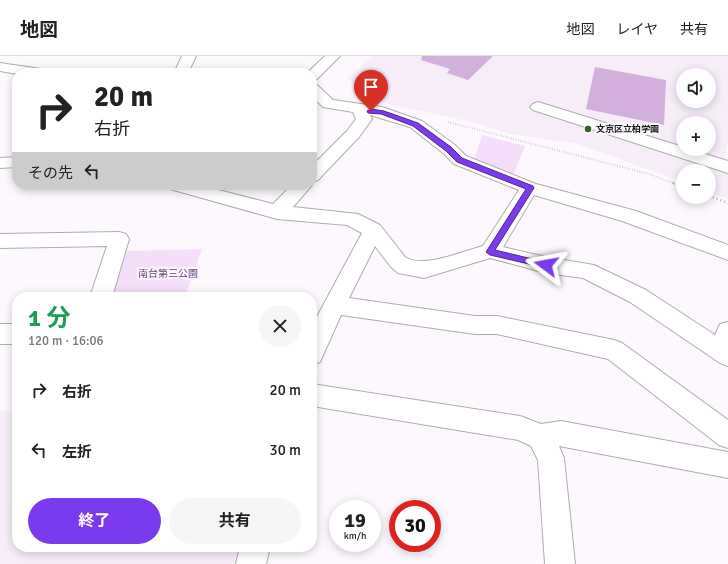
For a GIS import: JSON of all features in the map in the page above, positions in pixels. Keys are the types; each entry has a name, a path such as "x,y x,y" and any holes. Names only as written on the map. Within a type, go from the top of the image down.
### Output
{"street":[{"path":"183,68 189,56"},
{"path":"317,71 333,56"},
{"path":"2,69 12,70"},
{"path":"317,93 328,104 360,110 382,112 416,124 449,149 460,160 530,188 629,216 728,254"},
{"path":"538,107 728,167"},
{"path":"317,171 353,134 364,119 360,110"},
{"path":"0,163 12,162"},
{"path":"490,252 530,188"},
{"path":"195,190 277,212 351,219 373,230 398,262 405,267 424,270 490,252 546,265 587,271 638,296 726,346"},
{"path":"277,212 299,190"},
{"path":"317,331 334,305 373,230"},
{"path":"0,241 119,239 103,292"},
{"path":"334,305 475,325 497,325 614,350 728,436"},
{"path":"0,334 12,334"},
{"path":"317,395 520,428 540,437 561,433 728,465"},
{"path":"540,437 551,458 560,564"},
{"path":"251,564 254,552"}],"path":[{"path":"442,120 649,174 676,184"},
{"path":"716,199 728,203"}],"shaded area":[{"name":"文京区立柏学園","path":"372,56 728,56 728,144 722,171 728,174 728,199 716,195 716,164 676,164 676,179 578,144 510,134 467,121 379,102 347,78"},
{"path":"12,410 12,552 243,552 239,564 0,564 0,411"}],"green space":[{"path":"482,135 525,146 513,176 474,161"},
{"name":"南台第三公園","path":"202,249 187,292 113,292 127,251"}],"building":[{"path":"422,56 493,56 468,80 447,73 450,69 421,60"},
{"path":"595,67 666,80 664,125 586,109"}],"place":[{"name":"文京区立柏学園","path":"588,129"}],"route":[{"path":"371,111 382,112 416,124 449,149 460,160 530,188 490,252 546,265"}]}
